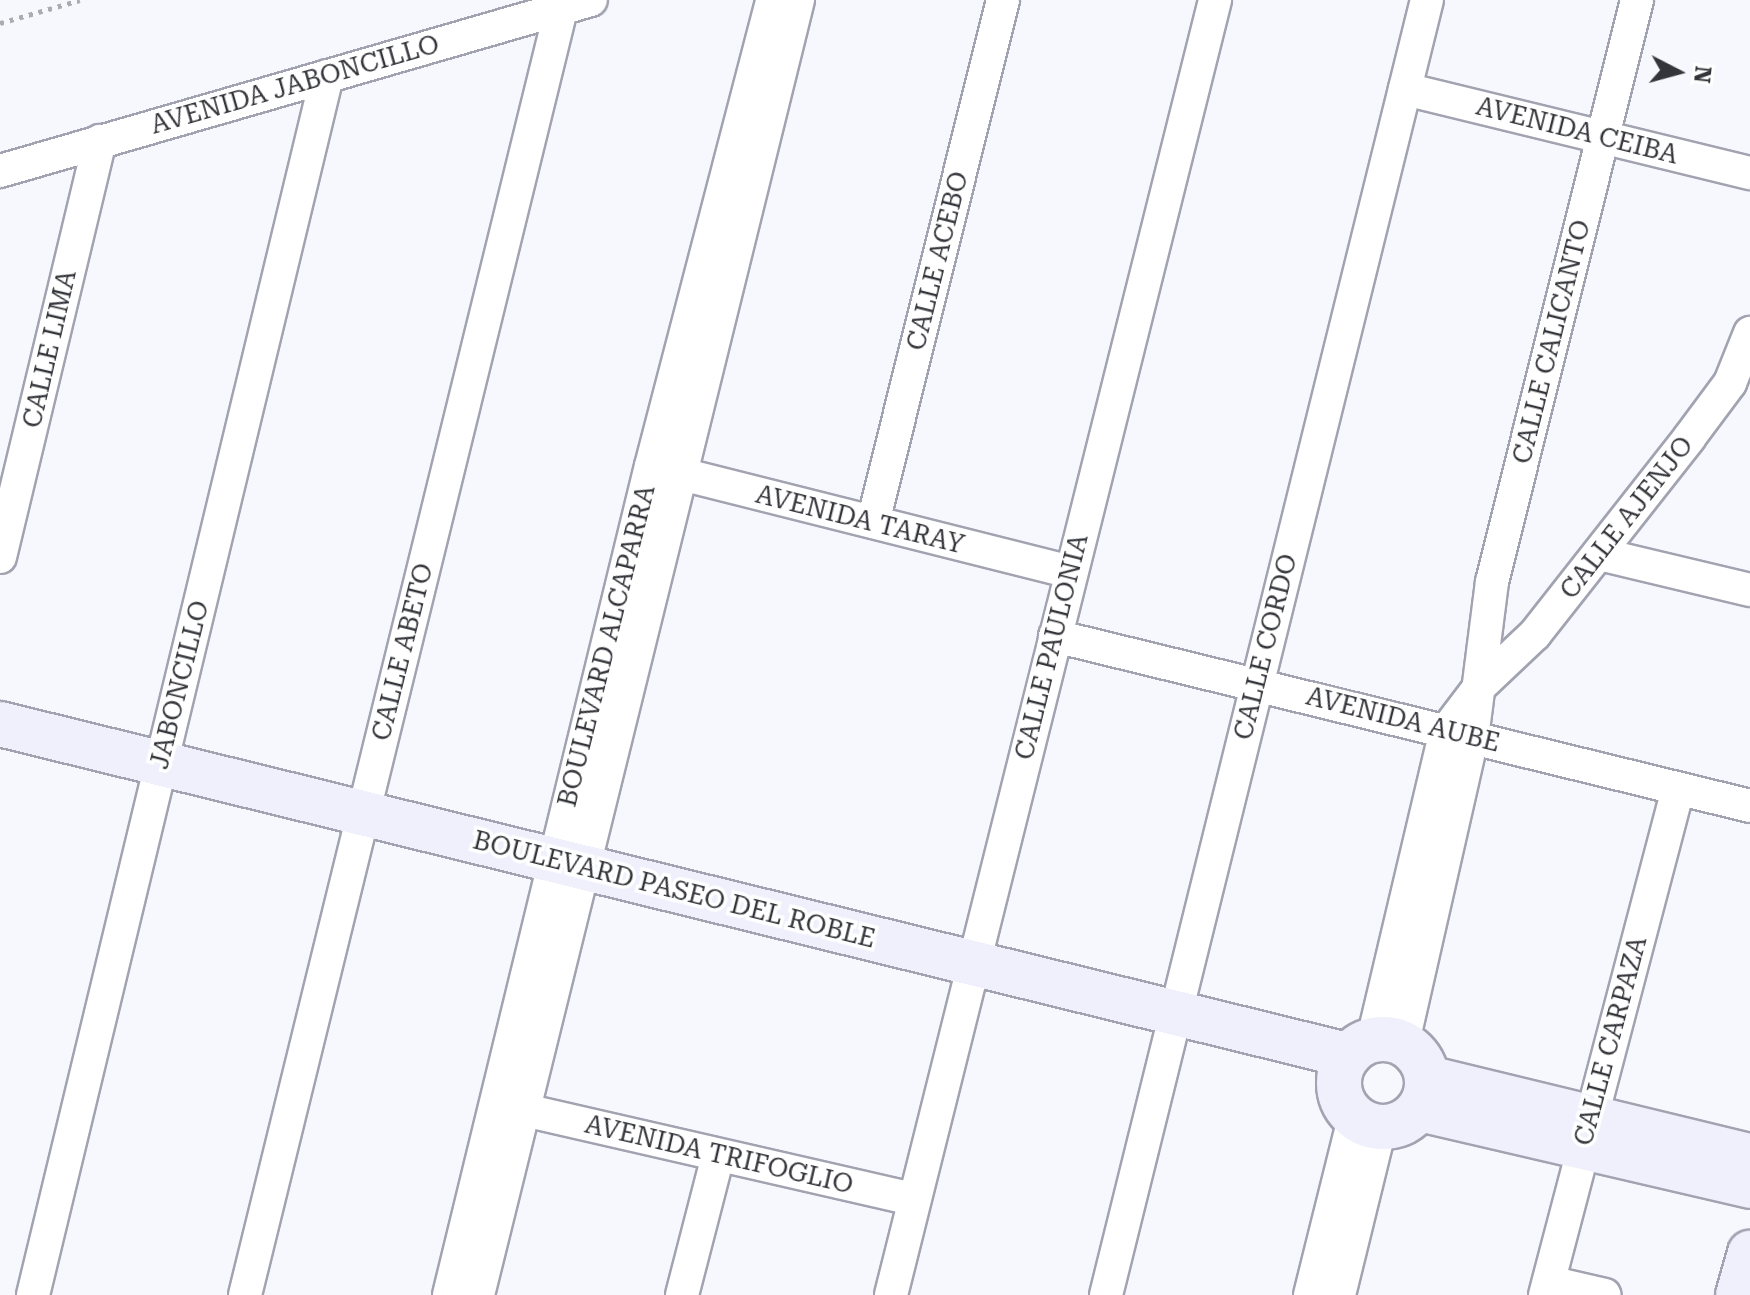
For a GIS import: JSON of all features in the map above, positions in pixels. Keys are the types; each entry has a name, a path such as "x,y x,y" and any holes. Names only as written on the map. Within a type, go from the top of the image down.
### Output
{"street":[{"name":"BOULEVARD ALCAPARRA","path":"449,1295 566,878 666,470 772,0"},
{"name":"BOULEVARD ALCAPARRA","path":"666,470 798,0"},
{"name":"CALLE ACEBO","path":"873,522 1003,0"},
{"name":"CALLE PAULONIA","path":"891,1295 1215,0"},
{"name":"CALLE CORDO","path":"1106,1295 1427,0"},
{"name":"CALLE CALICANTO","path":"1480,686 1492,582 1637,0"},
{"name":"AVENIDA JABONCILLO","path":"0,171 576,4"},
{"name":"CALLE ABETO","path":"245,1295 360,828 576,4"},
{"name":"JABONCILLO","path":"33,1295 327,76"},
{"name":"AVENIDA CEIBA","path":"1405,89 1750,173"},
{"name":"CALLE LIMA","path":"0,557 100,141"},
{"name":"CALLE AJENJO","path":"1310,1295 1459,734 1480,686 1515,658 1740,385 1750,333"},
{"name":"AVENIDA TARAY","path":"666,470 1071,572"},
{"path":"1599,554 1750,590"},
{"name":"AVENIDA AUBE","path":"1055,636 1750,806"},
{"name":"BOULEVARD PASEO DEL ROBLE","path":"0,724 158,778 1171,1027 1366,1078"},
{"name":"BOULEVARD PASEO DEL ROBLE","path":"0,755 158,778"},
{"name":"CALLE CARPAZA","path":"1547,1289 1678,789"},
{"name":"BOULEVARD ALCAPARRA","path":"478,1295 524,1110 566,878"},
{"path":"1423,1063 1423,1094 1400,1124 1366,1078 1423,1063"},
{"name":"CALLE AJENJO","path":"1339,1295 1366,1078"},
{"path":"1423,1094 1586,1131 1750,1156"},
{"name":"AVENIDA TRIFOGLIO","path":"524,1110 914,1199"},
{"path":"1586,1131 1750,1186"},
{"path":"682,1295 718,1156"},
{"path":"1738,1295 1750,1253"},
{"path":"1547,1289 1605,1295"}],"path":[{"path":"0,23 80,0"}]}
